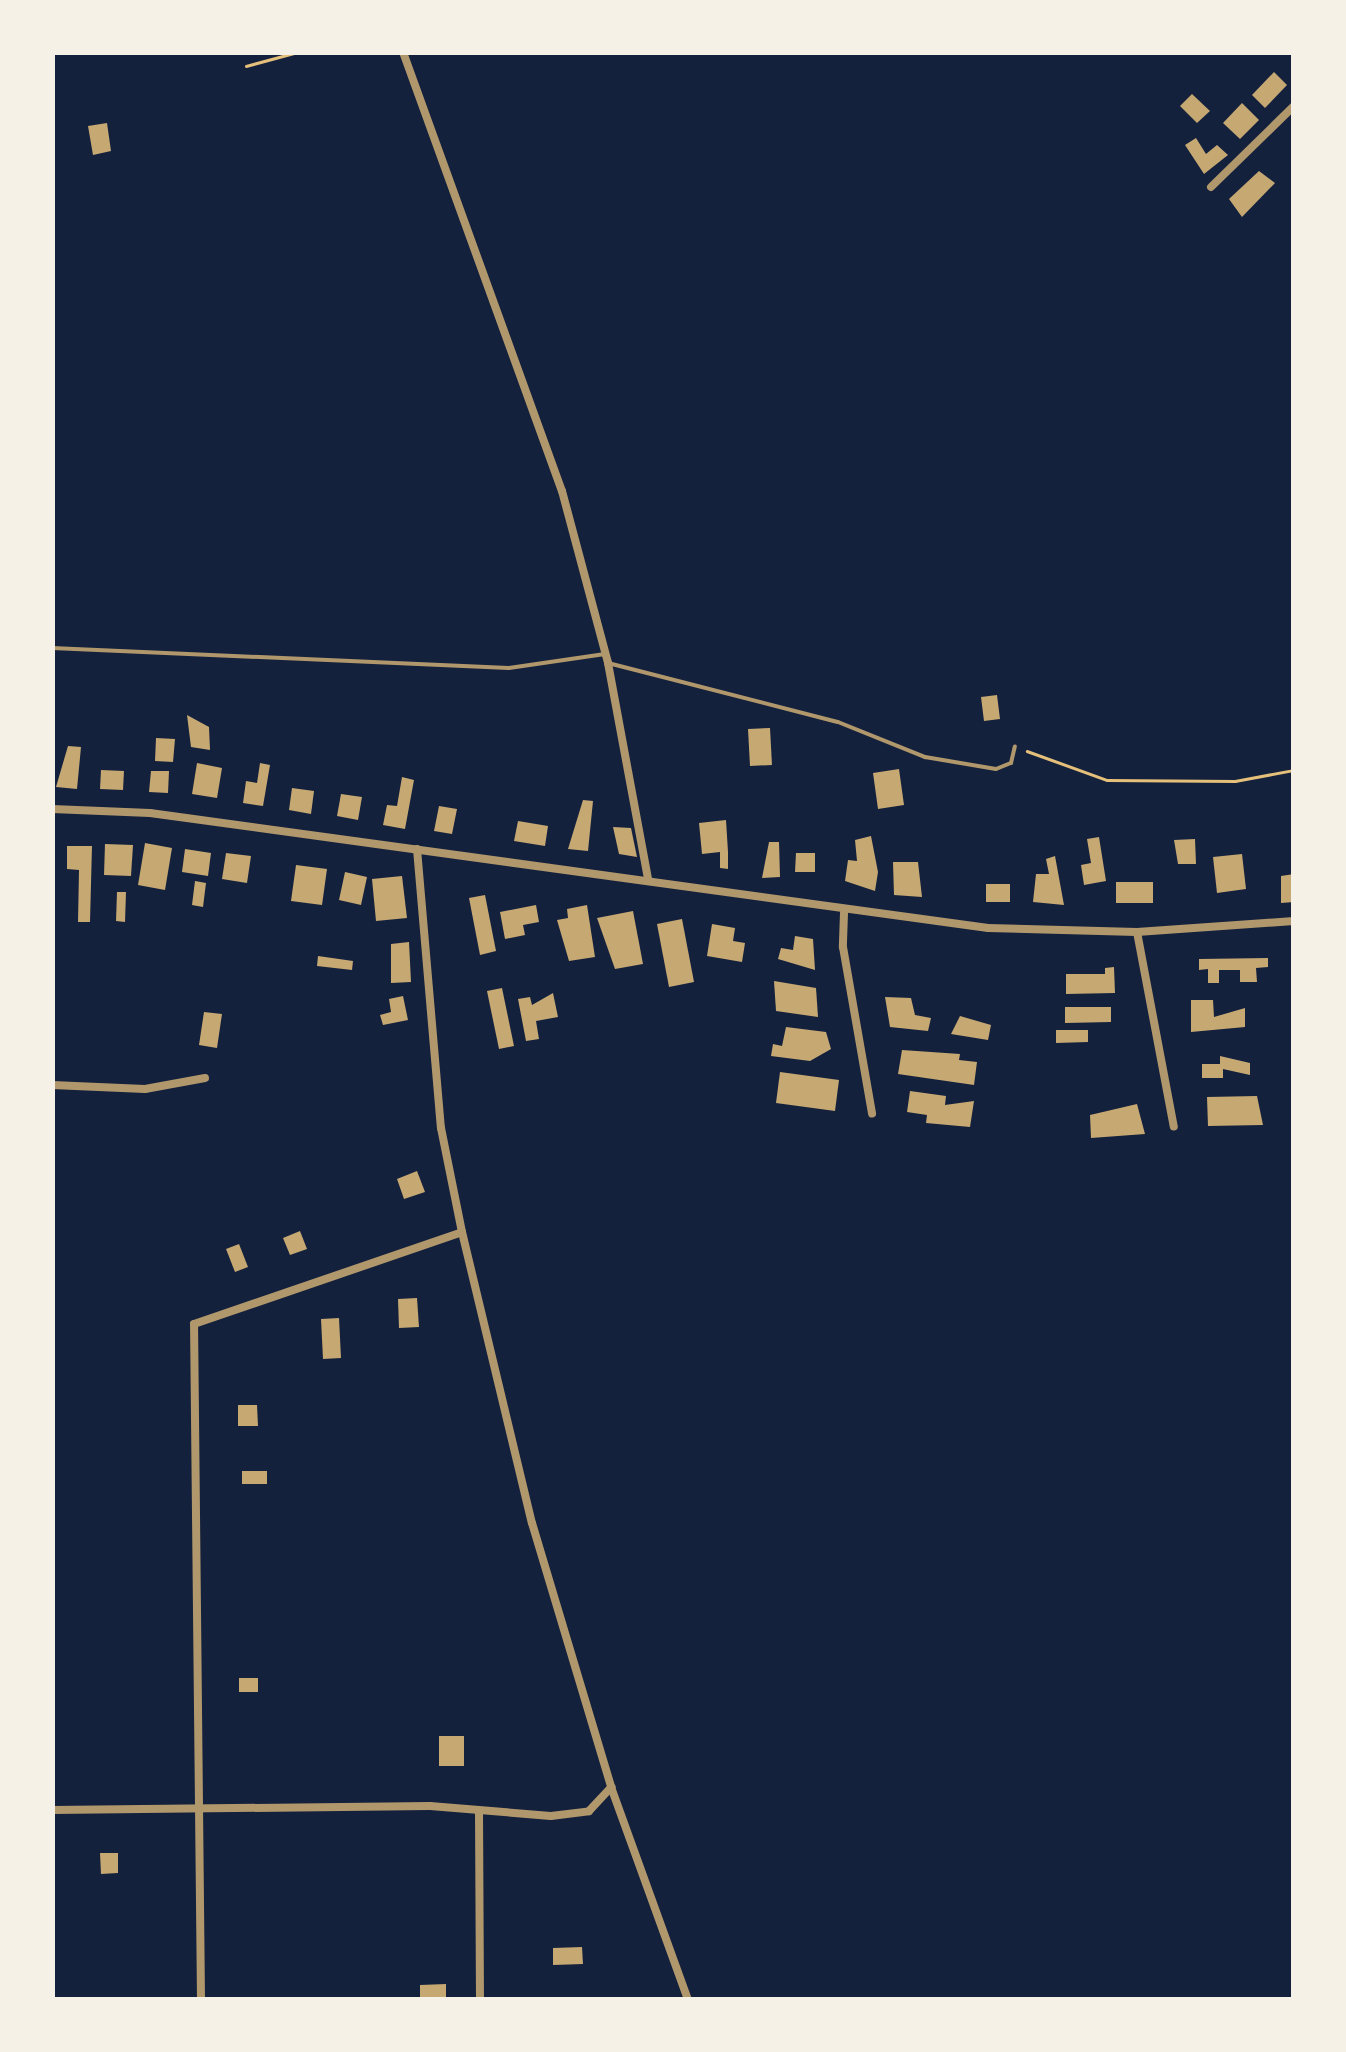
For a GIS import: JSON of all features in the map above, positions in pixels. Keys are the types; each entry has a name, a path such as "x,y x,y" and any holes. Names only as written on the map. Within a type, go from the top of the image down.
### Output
{"street":[{"path":"403,52 562,491 606,658 648,880"},
{"path":"1210,187 1294,106"},
{"path":"52,809 150,813 648,880 844,913 988,928 1137,932 1294,921"},
{"path":"418,849 442,1128 462,1232 532,1523 610,1787 688,2000"},
{"path":"844,913 843,947 872,1114"},
{"path":"1137,932 1174,1127"},
{"path":"52,1085 145,1089 204,1078"},
{"path":"201,2000 194,1324 462,1232"},
{"path":"52,1810 479,1811 570,1815 602,1802 610,1787"},
{"path":"479,1811 480,2000"}],"lane":[{"path":"52,648 509,668 606,658 838,722 924,757 996,769 1011,763 1015,746"}],"path":[{"path":"246,66 298,52"},
{"path":"1015,746 1107,780 1235,781 1294,770"}],"building":[{"path":"1274,72 1287,85 1265,108 1252,95"},
{"path":"1192,94 1210,111 1197,123 1180,106"},
{"path":"1242,103 1259,120 1240,139 1223,123"},
{"path":"107,123 111,151 93,155 88,126"},
{"path":"1196,138 1206,154 1217,145 1228,155 1204,174 1185,145"},
{"path":"1259,171 1275,183 1242,217 1229,199"},
{"path":"997,695 1000,719 984,721 981,697"},
{"path":"187,715 209,727 210,750 191,747"},
{"path":"770,728 772,765 750,766 748,729"},
{"path":"156,738 175,739 173,762 155,761"},
{"path":"68,746 81,747 77,789 56,787"},
{"path":"197,763 222,768 217,798 192,794"},
{"path":"260,763 270,765 263,806 243,803 246,781 257,783"},
{"path":"899,769 904,805 878,809 873,773"},
{"path":"101,770 124,771 123,790 100,789"},
{"path":"151,771 169,771 168,793 149,792"},
{"path":"402,777 414,780 405,829 383,825 387,805 397,806"},
{"path":"292,788 314,791 311,814 289,810"},
{"path":"341,794 362,797 358,820 337,816"},
{"path":"583,800 593,801 588,851 568,849"},
{"path":"439,806 457,809 452,834 434,831"},
{"path":"726,820 728,869 720,868 720,852 702,854 699,823"},
{"path":"518,821 548,826 545,846 514,841"},
{"path":"613,827 631,828 637,857 619,854"},
{"path":"871,836 878,872 875,891 845,881 848,860 857,861 855,840"},
{"path":"1099,837 1106,881 1084,885 1081,865 1091,863 1087,839"},
{"path":"1195,839 1196,864 1178,864 1174,840"},
{"path":"769,842 779,842 780,877 762,878"},
{"path":"145,843 172,848 165,890 138,885"},
{"path":"105,844 133,845 131,876 104,875"},
{"path":"67,846 92,846 90,922 78,922 79,870 67,869"},
{"path":"185,849 211,853 208,876 182,872"},
{"path":"226,853 251,856 247,883 222,879"},
{"path":"796,853 815,853 815,872 795,872"},
{"path":"1242,854 1246,889 1217,893 1213,857"},
{"path":"1055,856 1064,905 1033,902 1036,874 1049,874 1046,859"},
{"path":"893,862 918,862 922,897 894,895"},
{"path":"296,865 327,869 322,905 291,901"},
{"path":"345,872 367,877 361,905 339,900"},
{"path":"1294,874 1294,902 1281,903 1281,876"},
{"path":"402,876 407,918 376,921 372,879"},
{"path":"195,881 206,883 203,907 192,905"},
{"path":"1116,882 1153,882 1153,903 1116,903"},
{"path":"986,884 1010,884 1010,902 986,902"},
{"path":"117,892 126,892 125,922 116,921"},
{"path":"485,895 496,951 480,955 469,898"},
{"path":"536,905 539,922 523,925 525,935 505,939 500,912"},
{"path":"587,905 595,957 569,961 557,920 568,918 567,909"},
{"path":"633,911 643,964 615,969 597,918"},
{"path":"682,919 694,982 669,987 657,924"},
{"path":"712,924 735,928 733,941 745,943 742,962 707,956"},
{"path":"795,936 813,939 815,970 778,959 781,948 793,950"},
{"path":"409,942 411,982 391,983 391,944"},
{"path":"318,956 353,961 352,970 317,966"},
{"path":"1268,958 1268,967 1256,968 1257,982 1240,982 1240,970 1219,970 1219,983 1208,983 1208,969 1199,970 1199,959"},
{"path":"1114,967 1115,993 1066,994 1066,974 1105,974 1105,968"},
{"path":"774,981 816,988 818,1017 776,1011"},
{"path":"502,988 514,1046 499,1049 487,991"},
{"path":"553,993 558,1017 536,1021 539,1039 526,1041 518,999 530,997 532,1005"},
{"path":"403,996 408,1020 383,1025 380,1015 391,1012 389,999"},
{"path":"885,997 911,998 915,1015 931,1018 928,1031 890,1027"},
{"path":"1191,1000 1213,1000 1214,1017 1245,1008 1245,1027 1191,1032"},
{"path":"1065,1007 1111,1007 1111,1022 1065,1023"},
{"path":"204,1012 222,1014 217,1048 199,1045"},
{"path":"960,1016 991,1025 988,1040 951,1034"},
{"path":"786,1027 826,1032 831,1049 810,1061 771,1056 773,1044 782,1046"},
{"path":"1056,1030 1088,1030 1088,1042 1056,1043"},
{"path":"902,1050 960,1054 959,1060 977,1062 974,1085 898,1074"},
{"path":"1220,1056 1250,1063 1250,1075 1223,1069 1223,1078 1202,1078 1202,1064 1220,1064"},
{"path":"780,1072 839,1080 835,1111 776,1103"},
{"path":"910,1091 946,1096 945,1105 974,1101 970,1127 926,1123 927,1115 907,1112"},
{"path":"1257,1096 1263,1125 1208,1126 1207,1097"},
{"path":"1137,1104 1145,1134 1091,1138 1090,1115"},
{"path":"417,1171 425,1192 404,1199 397,1179"},
{"path":"300,1231 307,1249 290,1255 283,1238"},
{"path":"239,1244 248,1267 235,1272 226,1249"},
{"path":"417,1298 419,1327 399,1328 398,1299"},
{"path":"339,1318 341,1358 323,1359 321,1319"},
{"path":"238,1405 257,1405 258,1426 238,1426"},
{"path":"242,1471 267,1471 267,1484 242,1484"},
{"path":"239,1678 258,1678 258,1692 239,1692"},
{"path":"439,1736 464,1736 464,1766 439,1766"},
{"path":"100,1853 118,1853 118,1873 101,1874"},
{"path":"582,1947 583,1964 553,1965 553,1948"},
{"path":"446,1984 446,2000 420,2000 420,1985"}]}
